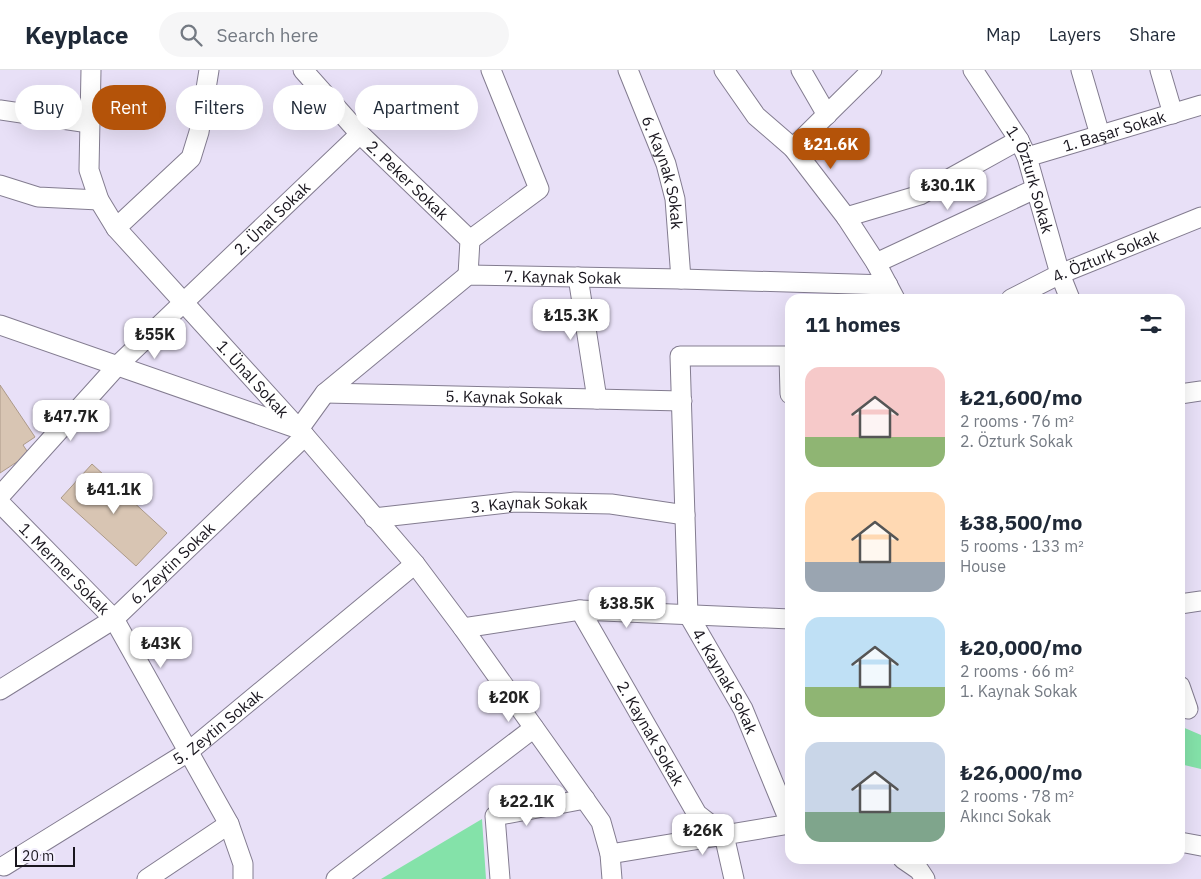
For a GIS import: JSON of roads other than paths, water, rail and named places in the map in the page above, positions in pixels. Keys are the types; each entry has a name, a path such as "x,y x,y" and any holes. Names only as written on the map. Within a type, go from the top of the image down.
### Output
{"street":[{"name":"1. Ünal Sokak","path":"91,70 90,170 99,200 116,228 302,432 415,564 463,628 601,822 610,854 612,879"},
{"path":"116,228 191,158 199,132 209,70"},
{"name":"2. Peker Sokak","path":"304,70 360,134 470,240"},
{"path":"0,325 118,365 302,432 325,393 468,275 470,240 540,189 491,70"},
{"name":"6. Kaynak Sokak","path":"628,70 666,164 675,199 681,279"},
{"path":"724,70 756,116 793,148 846,217 876,264 891,292"},
{"path":"801,70 827,115"},
{"path":"793,148 872,70"},
{"name":"1. Özturk Sokak","path":"973,70 1019,140 1027,157 1060,274 1068,294"},
{"path":"1082,70 1100,136"},
{"path":"1160,70 1173,114"},
{"name":"1. Başar Sokak","path":"1027,157 1201,105"},
{"path":"0,110 89,123"},
{"name":"2. Ünal Sokak","path":"0,496 118,365 360,134"},
{"path":"846,217 920,195 1019,140"},
{"path":"0,185 38,198 99,200"},
{"path":"876,264 1035,189"},
{"name":"4. Özturk Sokak","path":"1021,294 1060,274 1201,217"},
{"name":"7. Kaynak Sokak","path":"468,275 681,279 891,292"},
{"path":"578,277 597,399"},
{"name":"4. Kaynak Sokak","path":"785,356 680,356 688,614 742,709 785,812"},
{"path":"1185,394 1201,392"},
{"name":"5. Kaynak Sokak","path":"325,393 682,401"},
{"name":"6. Zeytin Sokak","path":"0,690 114,619 302,432"},
{"name":"3. Kaynak Sokak","path":"374,518 514,502 611,504 685,515"},
{"name":"1. Mermer Sokak","path":"0,503 114,619 229,824 243,864 243,879"},
{"name":"5. Zeytin Sokak","path":"5,868 188,752 415,564"},
{"path":"1185,603 1201,601"},
{"path":"463,628 580,610 785,619"},
{"name":"2. Kaynak Sokak","path":"580,610 697,814 724,835"},
{"path":"1185,698 1190,709"},
{"path":"336,879 534,728"},
{"path":"500,879 495,816 585,798"},
{"path":"147,879 229,824"},
{"path":"610,854 785,825"},
{"path":"724,835 734,879"},
{"path":"1185,843 1201,846"}]}
